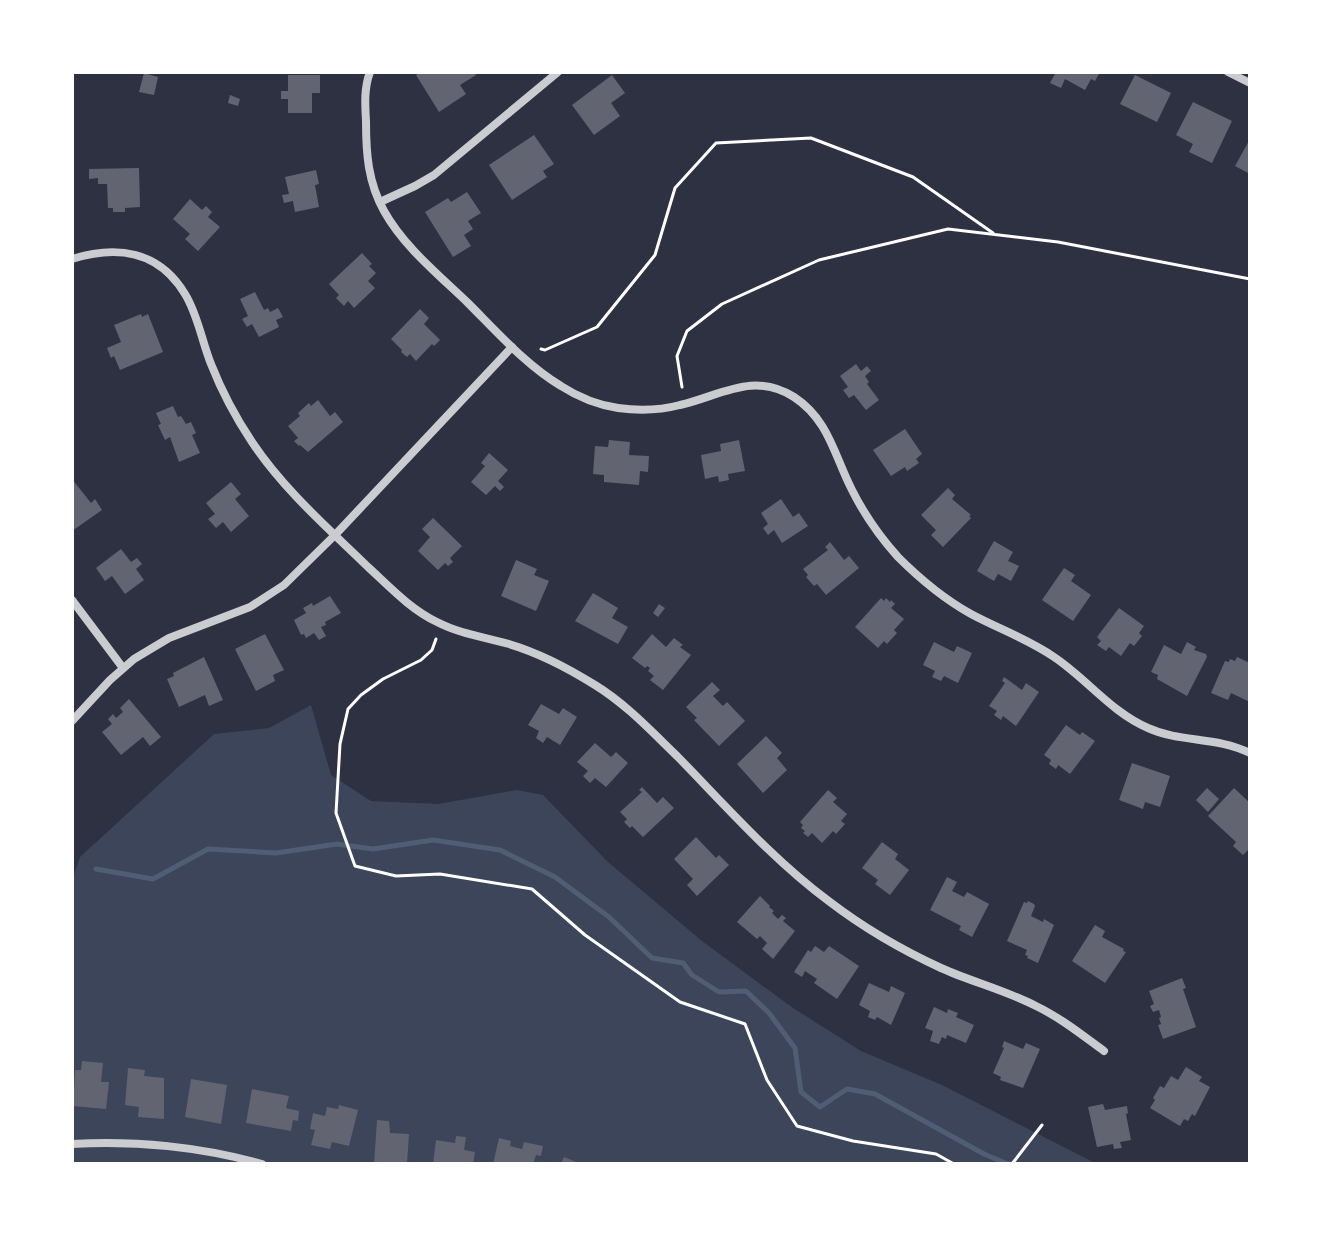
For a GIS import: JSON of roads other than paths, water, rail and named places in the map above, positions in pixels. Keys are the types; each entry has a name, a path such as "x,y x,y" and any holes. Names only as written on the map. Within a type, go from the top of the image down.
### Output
{"street":[{"path":"370,72 365,92 366,159 380,202 396,229 512,347 560,385 601,404 641,410 681,405 741,386 775,389 790,395 818,418 853,493 880,535 932,588 970,613 1032,643 1057,659 1122,715 1135,722 1169,736 1221,742 1250,753"},
{"path":"380,202 434,175 558,72"},
{"path":"1228,72 1250,83"},
{"path":"72,259 93,252 132,254 161,267 173,278 190,303 211,366 239,423 281,480 409,605 459,631 531,652 612,696 650,729 788,868 858,922 941,967 1038,1006 1104,1051"},
{"path":"72,721 123,668 151,648 267,597 296,575 512,347"},
{"path":"72,600 123,668"},
{"path":"72,1144 184,1149 225,1154 262,1164"}],"waterway":[{"path":"96,869 153,879 208,849 276,853 337,844 373,849 433,840 500,850 555,877 609,917 652,958 683,963 692,975 719,992 746,991 769,1013 795,1048 801,1092 820,1107 847,1089 875,1094 1008,1164"}]}
